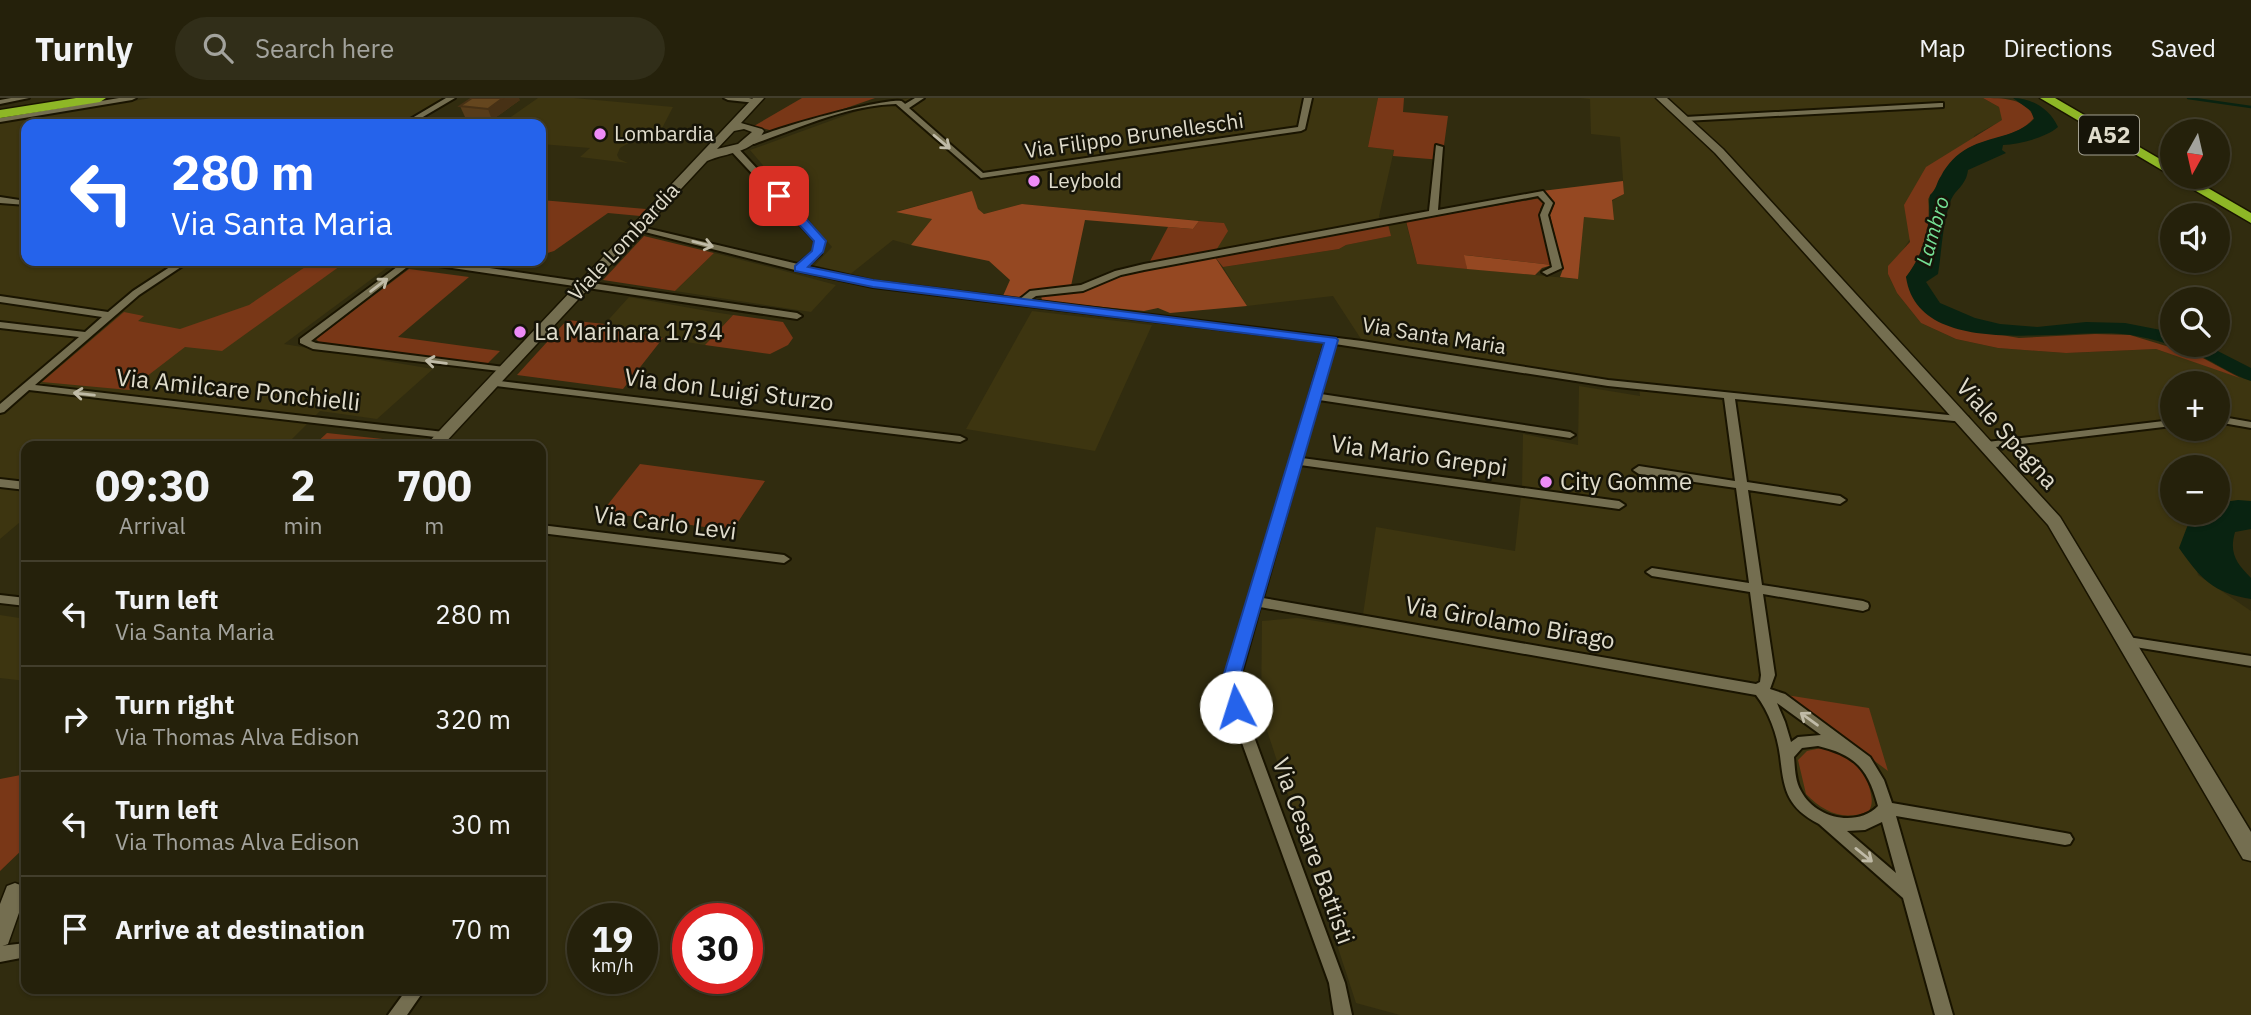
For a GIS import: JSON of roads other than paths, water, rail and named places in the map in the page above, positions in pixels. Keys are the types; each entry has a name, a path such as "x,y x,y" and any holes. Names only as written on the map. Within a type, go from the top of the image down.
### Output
{"highway":[{"path":"0,108 62,98"},
{"path":"0,117 100,98"},
{"name":"A52","path":"2046,98 2160,165"},
{"name":"A52","path":"2061,98 2160,157"},
{"path":"2200,189 2251,219"},
{"path":"2216,189 2251,209"}],"street":[{"path":"0,102 25,98"},
{"path":"0,117 132,98"},
{"path":"415,119 451,98"},
{"path":"728,98 757,99 743,122 758,131 777,133"},
{"path":"751,142 870,98"},
{"path":"904,108 920,98"},
{"name":"Via Filippo Brunelleschi","path":"981,176 1301,129 1308,98"},
{"name":"Viale Spagna","path":"1661,98 1719,151 2054,521 2251,852"},
{"path":"1932,98 1940,105"},
{"path":"826,116 884,100 898,102 981,176"},
{"path":"1685,120 1940,105"},
{"name":"Viale Lombardia","path":"726,147 729,130 743,122"},
{"path":"751,142 758,131"},
{"name":"Viale Lombardia","path":"438,441 701,161 726,147 751,142"},
{"path":"726,147 820,241 818,252 799,268"},
{"path":"1433,212 1439,147"},
{"path":"1023,302 1033,293 1083,288 1118,273 1144,267 1540,193 1549,203 1544,215 1557,268 1547,272"},
{"path":"0,200 21,202"},
{"name":"Via Santa Maria","path":"637,229 873,284 1331,340 1590,380 1964,419"},
{"path":"0,410 136,293 177,266"},
{"path":"403,266 304,341 313,345 504,370"},
{"path":"460,266 797,316"},
{"path":"0,299 110,315"},
{"path":"0,325 86,335"},
{"name":"Via Cesare Battisti","path":"1331,340 1232,674 1232,696 1337,983 1343,1015"},
{"name":"Via don Luigi Sturzo","path":"492,383 960,439"},
{"name":"Via Amilcare Ponchielli","path":"26,387 444,435"},
{"path":"1315,396 1570,435"},
{"path":"1729,396 1768,676 1766,684 1759,690 1769,699 1775,713 1795,795 1910,894"},
{"path":"2230,421 2251,425"},
{"path":"1987,445 2160,424"},
{"name":"Via Mario Greppi","path":"1295,461 1619,505"},
{"path":"1639,470 1840,500"},
{"path":"0,483 21,485"},
{"name":"Via Carlo Levi","path":"546,530 784,559"},
{"path":"1652,572 1863,606"},
{"path":"0,599 21,601"},
{"name":"Via Girolamo Birago","path":"1254,601 1759,690 1780,698 1857,754"},
{"path":"2128,642 2251,661"},
{"path":"1787,755 1798,743 1818,740 1857,754 1870,765 1878,778 1944,1015"},
{"path":"1819,816 1847,826 1860,826 1870,824 1886,808"},
{"path":"1886,808 2065,839"},
{"path":"6,918 21,945"},
{"path":"397,1015 413,994"}],"water":[{"name":"Lambro","path":"2013,98 2040,106 2058,127 2032,140 2003,145 2002,150 2006,153 1968,170 1947,212 1938,274 1926,282 1940,303 1975,318 2000,324 2037,327 2086,322 2125,323 2160,330 2160,342 2131,335 2106,333 2002,335 1968,331 1939,322 1917,304 1906,277 1924,242 1930,195 1946,167 1968,148 2027,125 2034,119 2031,111"},
{"path":"2202,357 2229,357 2251,368 2251,381"},
{"path":"2230,501 2251,501 2251,529 2235,532 2233,552 2251,578 2251,599 2217,588 2201,576 2179,548 2189,525 2230,525"}],"waterway":[{"path":"2188,98 2251,107"}],"place":[{"name":"Lombardia","path":"600,134"},
{"name":"Leybold","path":"1034,181"},
{"name":"La Marinara 1734","path":"520,332"},
{"name":"City Gomme","path":"1546,482"}]}
